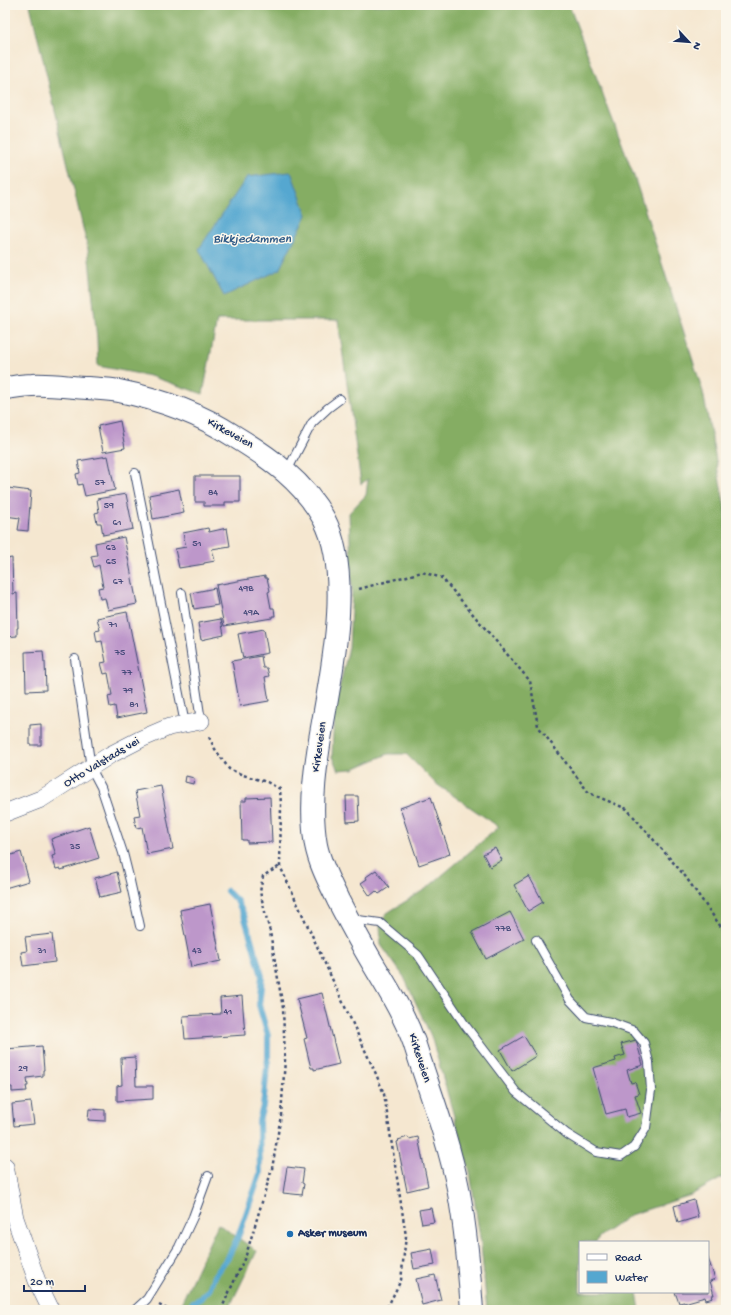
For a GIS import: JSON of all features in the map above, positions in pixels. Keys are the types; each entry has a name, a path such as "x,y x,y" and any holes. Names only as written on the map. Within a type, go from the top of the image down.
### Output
{"main road":[{"name":"Kirkeveien","path":"5,388 34,384 118,391 172,405 219,426 259,451 286,472 315,504 327,526 334,547 339,595 335,648 317,759 314,831 316,847 322,864 348,919 408,1026 447,1144 458,1187 468,1255 472,1310"}],"street":[{"name":"Otto Valstads vei","path":"5,813 41,799 110,755 141,739 169,727 193,722"},
{"path":"5,1166 10,1219 51,1310"}],"lane":[{"path":"286,472 312,423 340,399"},
{"path":"135,473 193,722"},
{"path":"182,593 193,722"},
{"path":"75,659 91,768 101,787 123,853 140,926"},
{"path":"348,919 380,923 418,955 465,1024 516,1092 567,1134 596,1152 621,1156 634,1147 646,1128 651,1090 649,1062 644,1043 634,1031 610,1022 586,1017 570,1000 536,940"},
{"path":"135,1310 148,1299 179,1247 193,1216 208,1176"}],"path":[{"path":"339,595 422,572 442,578 530,681 538,726 589,793 627,809 685,876 726,934"},
{"path":"193,722 229,769 267,782 280,789 280,866 384,1094 406,1236 401,1280 386,1310"},
{"path":"221,1310 246,1255 272,1169 281,1115 285,1060 283,1008 270,932 260,892 263,876 280,866"}],"green space":[{"path":"30,5 569,5 634,176 703,392 726,513 726,1169 722,1178 691,1195 630,1215 599,1237 597,1241 579,1241 579,1293 637,1293 640,1310 487,1310 481,1244 470,1172 431,1036 404,977 381,945 380,924 387,913 427,888 499,827 435,783 406,754 388,754 353,769 338,770 332,757 334,710 349,647 352,592 349,513 366,495 368,479 361,484 338,320 217,320 203,394 150,376 98,366 97,339 88,249"},
{"path":"218,1224 257,1251 228,1310 178,1310"}],"water":[{"name":"Bikkjedammen","path":"291,172 307,215 279,270 224,296 199,249 247,177"}],"building":[{"path":"120,421 125,448 103,452 98,426"},
{"path":"108,456 115,490 85,496 82,484 78,485 76,474 80,473 78,461"},
{"path":"195,476 240,476 240,502 225,502 225,506 204,506 204,502 195,502"},
{"path":"8,488 31,491 28,531 18,530 20,518 5,516 7,504 5,504 5,497 7,497"},
{"path":"179,489 184,513 153,519 149,495"},
{"path":"126,494 133,529 103,535 101,523 97,523 95,513 99,512 97,499"},
{"path":"208,528 209,532 227,528 230,546 212,549 215,561 179,568 175,549 186,547 183,533"},
{"path":"124,537 137,604 108,610 105,598 100,599 98,588 103,587 99,565 94,567 91,556 97,555 95,543"},
{"path":"12,558 13,594 17,593 18,628 17,636 5,637 5,559"},
{"path":"265,576 265,578 267,578 270,591 268,592 271,608 274,608 275,616 272,616 272,618 224,626 216,585"},
{"path":"215,588 218,605 194,609 191,593"},
{"path":"127,612 147,712 117,718 115,706 110,707 108,696 112,695 108,673 104,674 101,663 106,662 102,641 97,642 95,631 100,630 97,618"},
{"path":"221,619 224,635 201,640 198,623"},
{"path":"264,629 268,653 243,658 238,634"},
{"path":"43,651 46,690 26,691 25,652"},
{"path":"261,656 263,668 267,668 269,676 265,677 269,701 240,706 232,661"},
{"path":"41,724 41,745 30,745 30,725"},
{"path":"186,776 194,778 193,784 185,782"},
{"path":"161,786 173,849 147,854 142,827 136,828 134,816 140,815 135,791"},
{"path":"346,796 358,796 359,821 347,822"},
{"path":"270,797 272,842 247,843 247,840 242,840 241,801 246,801 246,798"},
{"path":"431,797 450,854 419,865 400,808"},
{"path":"89,826 99,858 61,870 60,868 56,869 52,856 56,855 51,839"},
{"path":"495,848 502,860 490,867 483,854"},
{"path":"21,852 29,881 5,888 5,857"},
{"path":"376,870 389,887 379,894 376,891 370,896 361,883 367,879 366,877"},
{"path":"117,872 122,892 100,897 95,878"},
{"path":"529,876 543,902 528,911 514,885"},
{"path":"210,904 221,961 191,967 180,910"},
{"path":"510,912 524,939 486,959 472,932"},
{"path":"52,934 55,962 23,966 21,952 27,951 25,937"},
{"path":"322,993 339,1064 314,1070 314,1068 311,1068 304,1039 307,1038 297,999"},
{"path":"242,996 245,1035 185,1039 183,1016 221,1014 220,998"},
{"path":"524,1036 536,1056 512,1071 500,1050"},
{"path":"636,1040 643,1065 627,1070 631,1083 635,1082 639,1094 635,1095 641,1113 627,1117 625,1109 606,1114 593,1068 616,1061 615,1058 625,1055 621,1044"},
{"path":"42,1046 43,1076 27,1078 27,1091 12,1092 12,1087 9,1087 6,1049"},
{"path":"135,1057 136,1086 153,1086 153,1099 117,1101 117,1086 122,1085 121,1058"},
{"path":"31,1102 34,1124 14,1126 12,1104"},
{"path":"89,1109 105,1110 105,1121 88,1120"},
{"path":"408,1137 409,1139 418,1137 428,1186 407,1191 397,1142 399,1141 398,1140"},
{"path":"287,1167 304,1169 302,1195 283,1193"},
{"path":"694,1200 698,1217 678,1223 674,1206"},
{"path":"431,1208 434,1222 422,1224 419,1210"},
{"path":"432,1249 435,1265 414,1269 411,1253"},
{"path":"709,1261 715,1279 710,1281 714,1295 712,1295 713,1298 706,1300 705,1297 679,1303 675,1293 709,1293"},
{"path":"435,1275 441,1300 422,1305 416,1279"}],"waterway":[{"path":"189,1310 193,1302 200,1299 209,1290 214,1276 228,1257 238,1237 260,1174 259,1121 263,1106 268,1058 268,1036 259,1005 262,976 244,915 237,901 227,891"}],"place":[{"name":"Asker museum","path":"290,1234"}]}
